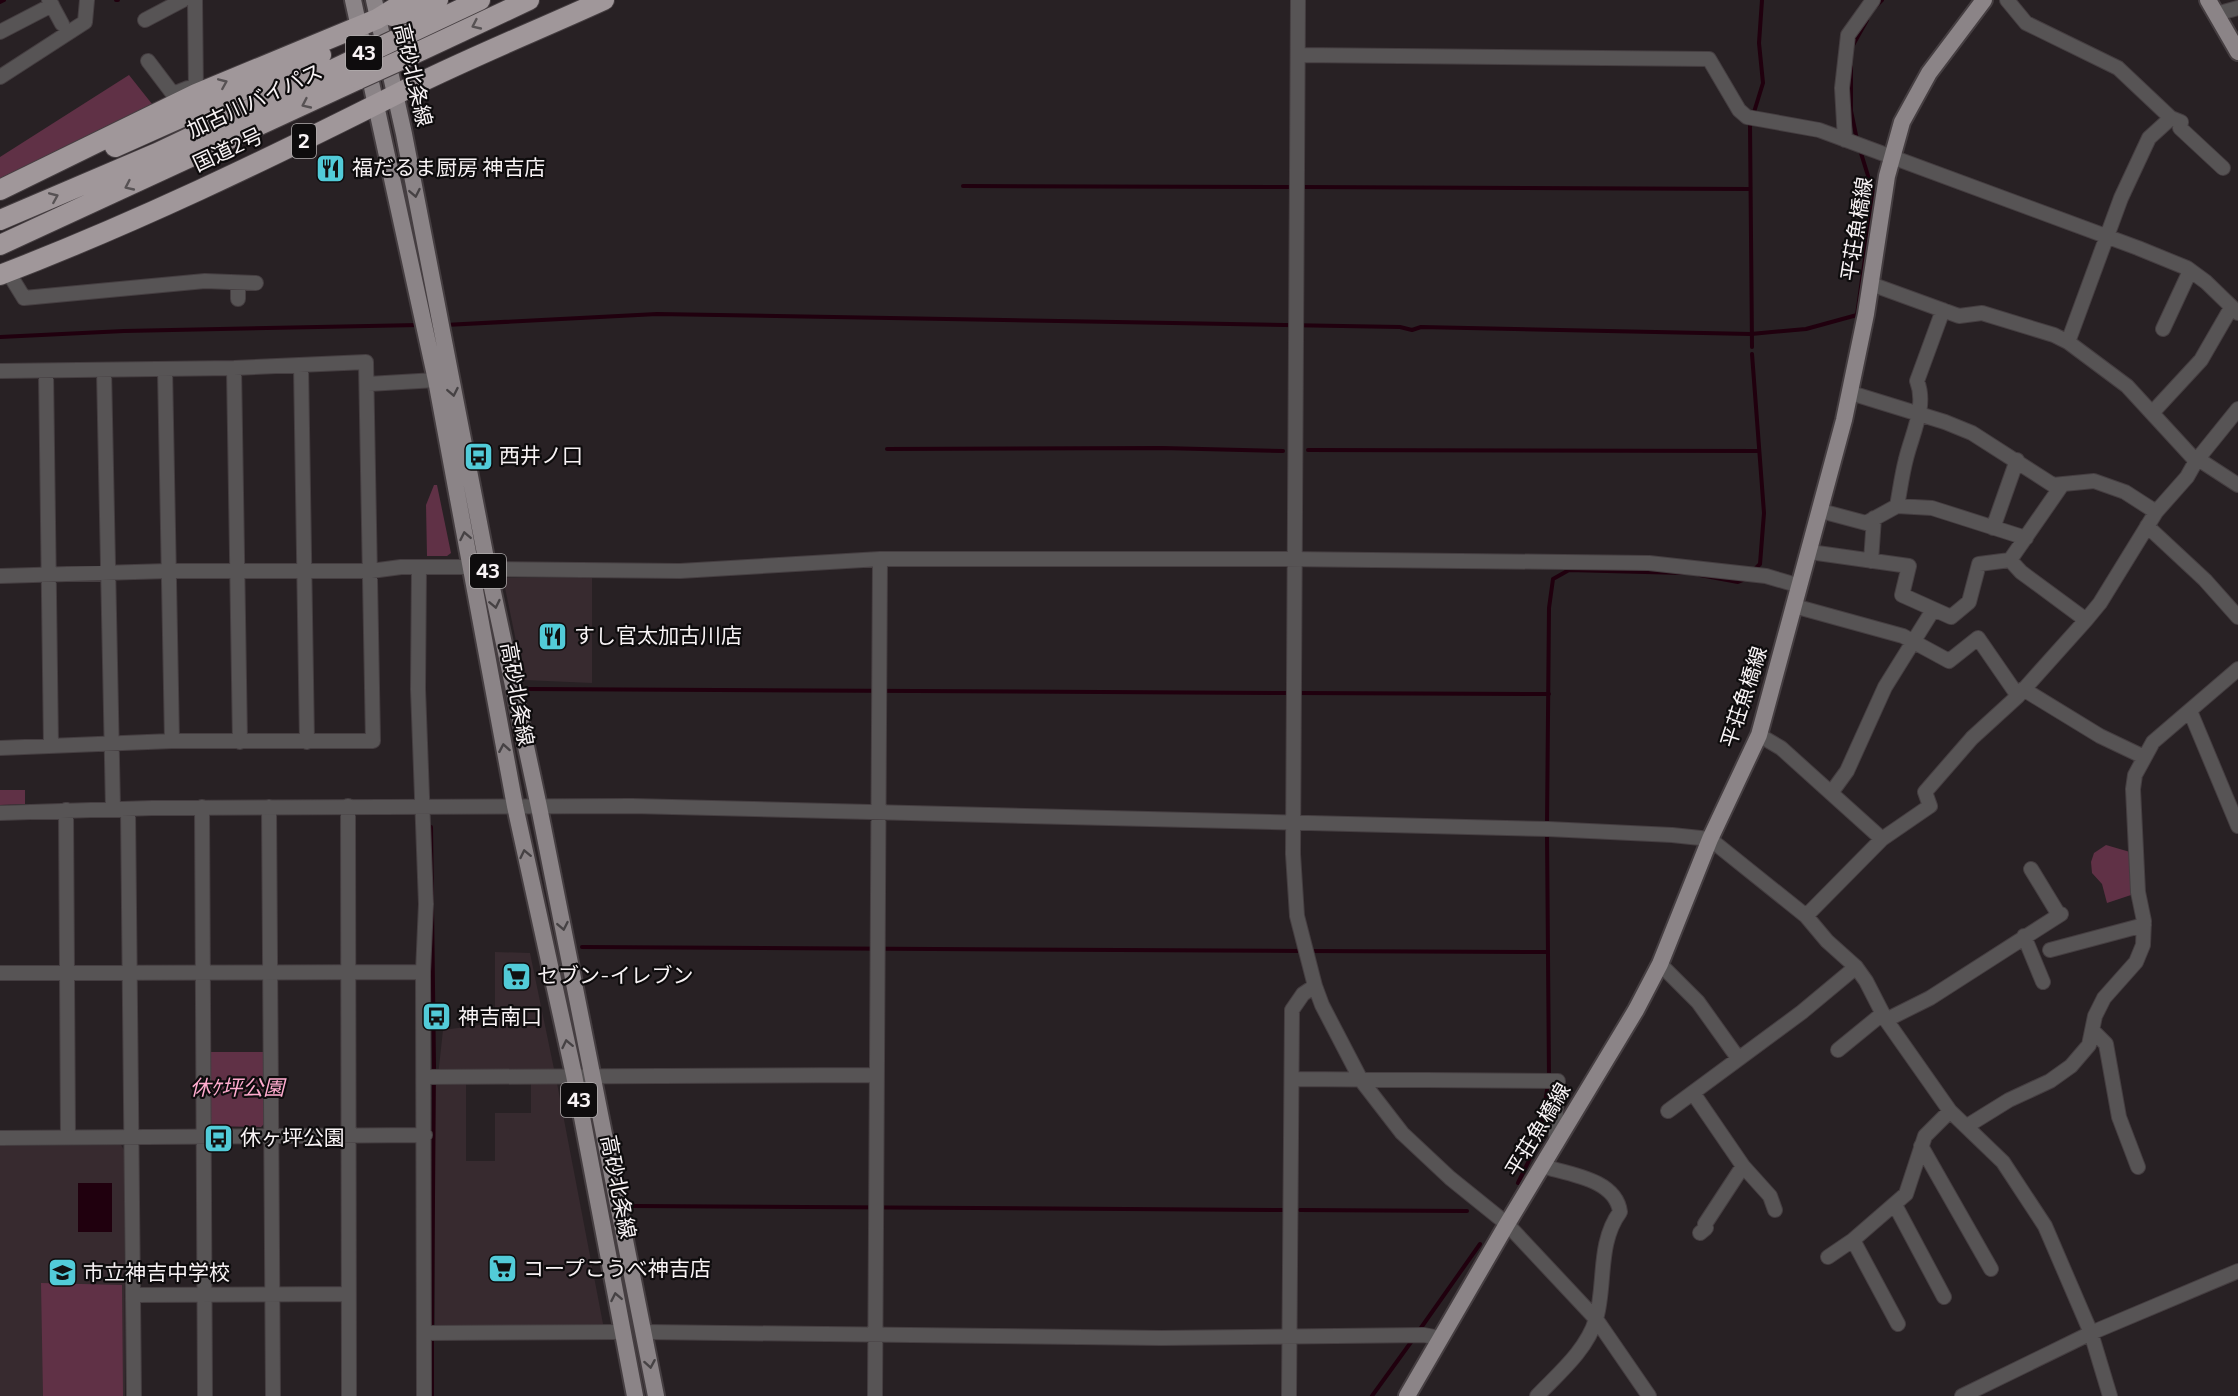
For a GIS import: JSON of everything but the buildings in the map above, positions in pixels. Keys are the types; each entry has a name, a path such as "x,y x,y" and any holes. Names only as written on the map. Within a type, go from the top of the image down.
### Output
{"highway":[{"path":"0,205 86,160 343,45 376,9 408,0"},
{"path":"376,9 417,10 438,0"},
{"name":"加古川バイパス","path":"0,220 157,153 480,0"},
{"name":"加古川バイパス","path":"0,245 529,0"},
{"path":"385,100 410,79 579,0"},
{"name":"国道2号","path":"3,270 82,243 225,179 385,100 604,0"},
{"path":"0,190 196,90 358,27"}],"main road":[{"name":"高砂北条線","path":"353,0 358,27 385,100 404,134 434,334 479,568 515,806 574,1075 635,1396"},
{"name":"平荘魚橋線","path":"1407,1396 1432,1337 1557,1143 1636,1010 1660,964 1710,839 1759,735 1851,393 1892,158 1902,122 1929,73 1984,0"},
{"path":"2212,7 2238,52"},
{"name":"高砂北条線","path":"376,9 385,100"},
{"name":"高砂北条線","path":"434,334 436,380 479,568 539,807 656,1396"}],"street":[{"path":"0,77 85,22 87,0"},
{"path":"145,20 183,0"},
{"path":"148,61 173,94 196,90 195,0"},
{"path":"1298,0 1294,821 1295,898 1305,950 1322,1005 1361,1080 1402,1133 1433,1164 1504,1222 1596,1319 1649,1396"},
{"path":"1855,143 1842,88 1844,57 1848,35 1873,0"},
{"path":"2007,0 2026,23 2118,68 2171,118 2181,122 2180,128 2223,168"},
{"path":"0,32 50,2 62,24"},
{"path":"2212,7 2238,8"},
{"path":"1298,55 1709,59 1739,110 1753,118 1819,130 1855,143 2108,239 2138,248 2190,271 2206,282 2235,310 2201,360 2152,413"},
{"path":"2068,342 2108,239 2113,217 2149,138 2171,118"},
{"path":"3,270 24,298 179,284 256,283"},
{"path":"2163,329 2190,271"},
{"path":"238,283 238,298"},
{"path":"179,284 181,298"},
{"path":"1871,284 1959,316 1982,313 2000,317 2068,342 2127,386 2197,460 2238,485"},
{"path":"1897,506 1905,461 1919,413 1921,392 1917,381 1943,310"},
{"path":"0,372 234,368 366,362 373,741 172,741 0,748"},
{"path":"301,365 307,742"},
{"path":"234,368 240,742"},
{"path":"165,369 172,741"},
{"path":"104,370 112,745 120,809 131,973 130,1137 134,1396"},
{"path":"46,372 51,746"},
{"path":"368,384 436,380"},
{"path":"1851,393 1919,413 1972,433 2045,480 2062,485 2094,482 2125,492 2156,512"},
{"path":"1806,916 1882,839 1930,806 1925,792 1972,738 2021,692 2100,603 2156,512 2187,477 2197,460 2238,409"},
{"path":"1993,528 2017,460"},
{"path":"1810,552 1909,566 1902,595 1955,616 1969,602 1979,564 2010,560 2062,485"},
{"path":"1821,511 1866,523 1897,506 1932,508 2026,538"},
{"path":"1871,561 1874,518"},
{"path":"2147,526 2205,580 2238,617"},
{"path":"875,1396 875,1076 880,559"},
{"path":"0,576 237,570 371,571 419,567 680,571 880,559 1296,559 1649,563 1761,575 1800,586"},
{"path":"2010,560 2021,572 2086,620"},
{"path":"419,567 418,689 426,904 423,972 430,1077 425,1135 429,1332 424,1396"},
{"path":"1794,606 1913,640 1949,661 1978,638 2021,692 2100,736 2144,757"},
{"path":"1831,793 1847,771 1885,687 1933,609"},
{"path":"1967,1126 2009,1100 2050,1081 2071,1066 2089,1045 2094,1032 2095,1016 2104,998 2136,962 2143,945 2144,925 2138,892 2133,789 2144,757 2153,742 2238,669"},
{"path":"2190,711 2238,826"},
{"path":"1759,735 1781,748 1882,839"},
{"path":"348,806 349,1396"},
{"path":"0,813 202,807 632,806 1294,821 1543,829 1710,839 1806,916 1827,941 1856,967 1884,1017 1950,1111 2003,1162 2045,1226 2091,1333 2110,1396"},
{"path":"202,807 205,1396"},
{"path":"269,807 272,972 273,1396"},
{"path":"66,810 68,1138"},
{"path":"1838,1050 1884,1017 1930,998 2060,914 2031,869"},
{"path":"2050,950 2144,925"},
{"path":"2024,936 2043,982"},
{"path":"1660,964 1698,1002 1738,1058"},
{"path":"1668,1111 1802,1012 1856,967"},
{"path":"0,973 423,972"},
{"path":"1289,1396 1292,1010 1303,994 1315,986"},
{"path":"2094,1032 2106,1044 2119,1117 2138,1167"},
{"path":"430,1077 875,1076"},
{"path":"1292,1080 1558,1081 1555,1126 1557,1143"},
{"path":"1693,1093 1743,1166 1770,1196 1775,1210"},
{"path":"1828,1257 1853,1240 1895,1204 1909,1188 1925,1136 1950,1111"},
{"path":"0,1138 425,1135"},
{"path":"1921,1146 1991,1269"},
{"path":"1537,1396 1575,1356 1596,1319 1602,1263 1619,1208 1609,1191 1600,1185 1542,1166"},
{"path":"1700,1233 1706,1228 1705,1224 1743,1166"},
{"path":"1895,1204 1944,1297"},
{"path":"1853,1240 1898,1324"},
{"path":"1962,1396 2091,1333 2238,1271"},
{"path":"134,1296 348,1294"},
{"path":"429,1332 622,1332"},
{"path":"645,1332 1161,1338 1290,1335 1432,1337"}],"shaded area":[{"name":"すし官太加古川店","path":"503,578 592,578 592,683 524,680"},
{"path":"495,952 530,953 554,1069 438,1076 443,1030 495,1023"},
{"name":"コープこうべ神吉店","path":"440,1080 466,1081 466,1161 495,1161 495,1113 531,1113 531,1083 557,1083 604,1329 440,1328 435,1325 435,1085"},
{"name":"市立神吉中学校","path":"121,1145 124,1150 125,1396 0,1396 0,1146"},
{"path":"78,1183 112,1183 112,1232 78,1232"}],"green space":[{"path":"129,75 156,109 0,182 0,157"},
{"path":"434,485 437,485 451,553 447,556 427,556 426,505"},
{"path":"0,790 25,790 25,804 0,805"},
{"path":"2106,845 2130,852 2131,895 2107,903 2102,884 2092,873 2091,862 2094,853"},
{"name":"休ｹ坪公園","path":"208,1052 264,1052 265,1123 261,1127 213,1126 210,1123"},
{"path":"41,1283 122,1285 123,1396 43,1396"}],"waterway":[{"path":"0,2 4,0"},
{"path":"1752,347 1750,125 1763,83 1759,43 1762,0"},
{"path":"1876,6 1882,0"},
{"path":"1853,45 1867,20"},
{"path":"1851,67 1851,111 1857,140"},
{"path":"445,325 657,314 1400,327 1412,330 1421,327 1751,334 1806,329 1857,315 1874,195 1860,150"},
{"path":"963,186 1293,187"},
{"path":"1300,187 1750,189"},
{"path":"0,337 124,331 419,325"},
{"path":"1752,354 1764,513 1760,564 1754,570"},
{"path":"887,449 1162,448 1283,451"},
{"path":"1308,450 1759,451"},
{"path":"1547,825 1549,608 1553,579 1569,570 1683,573"},
{"path":"1700,575 1738,582 1748,578"},
{"path":"529,689 1290,693"},
{"path":"1298,693 1549,694"},
{"path":"431,827 434,1066 432,1329"},
{"path":"1547,833 1549,1077"},
{"path":"582,947 1301,951"},
{"path":"1309,951 1548,952"},
{"path":"1518,1183 1539,1140 1548,1084"},
{"path":"632,1206 1284,1210"},
{"path":"1300,1210 1467,1211"},
{"path":"1418,1332 1480,1244"},
{"path":"432,1337 432,1396"},
{"path":"1372,1396 1414,1338"}],"place":[{"name":"福だるま厨房 神吉店","path":"331,168"},
{"name":"西井ノ口","path":"478,456"},
{"name":"すし官太加古川店","path":"553,636"},
{"name":"セブン-イレブン","path":"516,976"},
{"name":"神吉南口","path":"437,1017"},
{"name":"休ヶ坪公園","path":"219,1138"},
{"name":"コープこうべ神吉店","path":"502,1269"},
{"name":"市立神吉中学校","path":"62,1273"}]}
